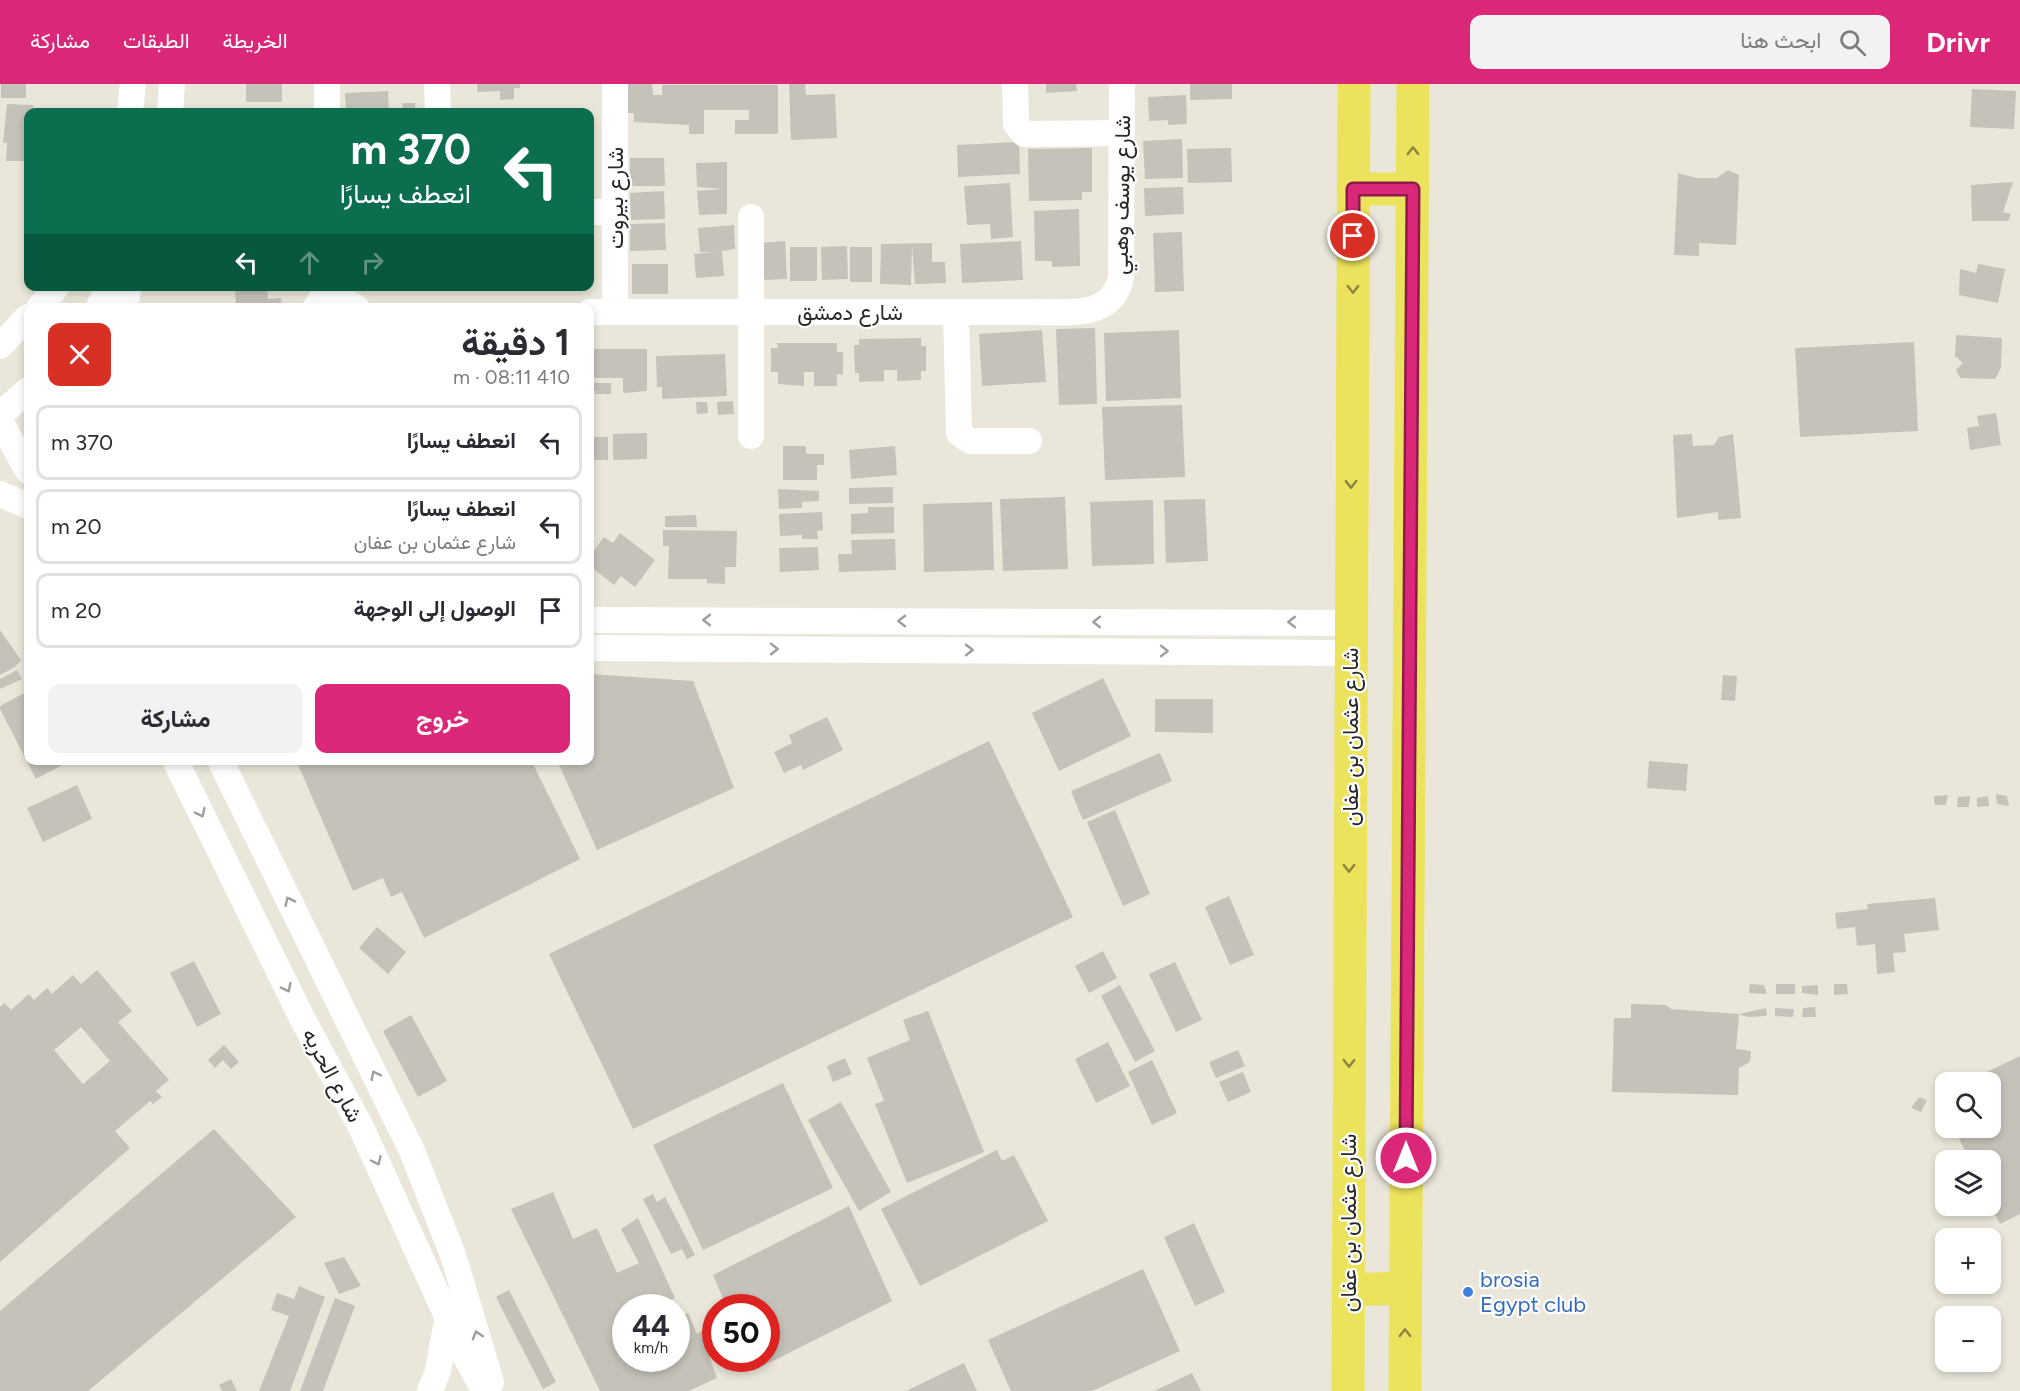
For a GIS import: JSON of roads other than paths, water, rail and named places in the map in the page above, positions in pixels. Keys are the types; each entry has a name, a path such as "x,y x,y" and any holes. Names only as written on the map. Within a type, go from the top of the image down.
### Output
{"main road":[{"name":"شارع عثمان بن عفان","path":"1348,1391 1354,84"},
{"path":"1405,1391 1413,84"},
{"path":"1353,189 1413,189"},
{"path":"1348,1290 1405,1288"}],"street":[{"path":"130,108 133,84"},
{"path":"170,108 172,84"},
{"path":"327,84 327,108"},
{"path":"437,84 438,108"},
{"name":"شارع بيروت","path":"615,84 615,312"},
{"path":"1015,84 1016,124 1024,134 1122,133"},
{"name":"شارع يوسف وهبي","path":"1108,303 1115,296 1121,278 1122,84"},
{"path":"594,212 615,212"},
{"path":"751,217 751,436"},
{"path":"43,303 53,291"},
{"path":"319,303 328,291"},
{"path":"336,291 348,303"},
{"name":"شارع دمشق","path":"594,312 1087,311 1108,303"},
{"path":"956,313 959,433 970,441 1029,441"},
{"path":"0,346 24,329"},
{"path":"0,415 24,394"},
{"path":"0,421 24,464"},
{"path":"0,494 24,504"},
{"path":"594,620 1135,622 1350,638"},
{"path":"1064,651 1065,621"},
{"path":"1135,622 1136,651"},
{"path":"594,648 1136,651 1350,638"},
{"name":"شارع الحريه","path":"177,765 303,1020 361,1127 466,1358 485,1391"},
{"name":"شارع الحريه","path":"222,765 412,1151 453,1255 493,1391"},
{"path":"430,1391 438,1371 448,1315"}],"place":[{"name":"brosia Egypt club","path":"1468,1292"}]}
